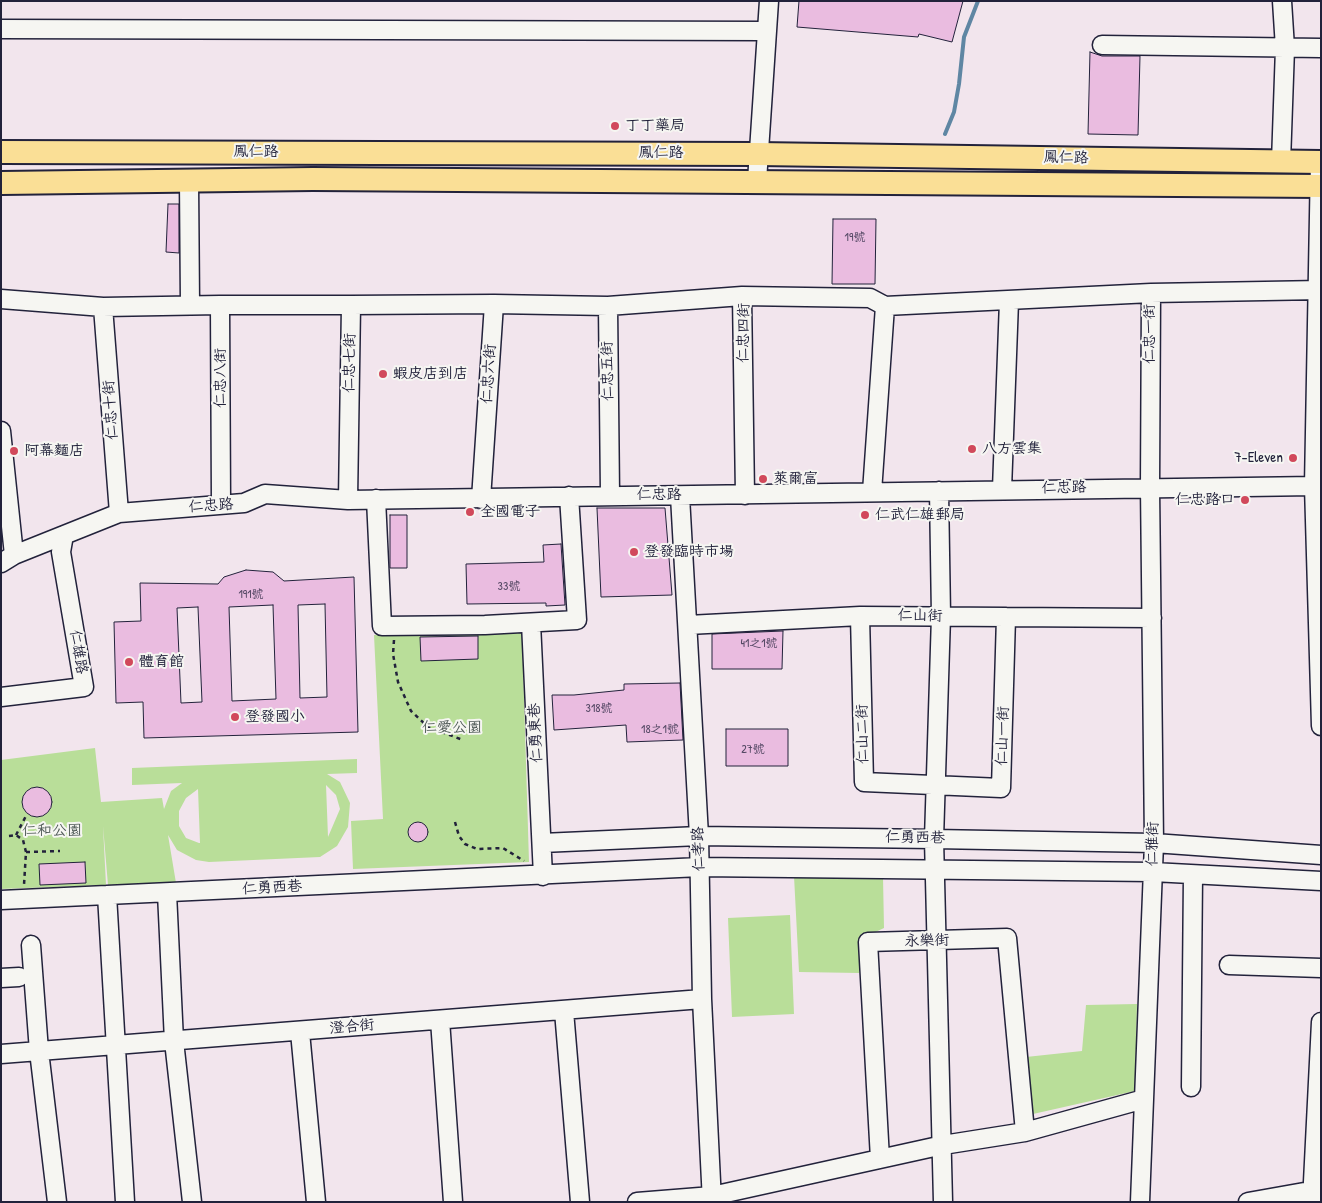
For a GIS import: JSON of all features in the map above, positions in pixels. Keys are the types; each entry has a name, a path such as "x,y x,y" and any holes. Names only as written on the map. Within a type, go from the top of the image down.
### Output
{"main road":[{"name":"鳳仁路","path":"1,152 758,154 1321,162"},
{"name":"鳳仁路","path":"1,183 189,180 757,181 1320,186"}],"street":[{"path":"757,181 769,1"},
{"path":"1281,162 1285,48 1282,1"},
{"path":"1,29 766,31"},
{"path":"1102,45 1321,48"},
{"path":"1321,162 1314,486 1321,726"},
{"path":"189,180 190,305"},
{"path":"1150,293 1319,290"},
{"name":"仁忠一街","path":"878,302 1008,301 1150,293 1150,487"},
{"path":"1,299 103,306 273,303 608,306 742,296"},
{"name":"仁忠四街","path":"744,495 742,296 878,302"},
{"path":"1002,489 1008,301"},
{"path":"872,492 878,302"},
{"name":"仁忠七街","path":"348,500 351,304"},
{"name":"仁忠六街","path":"481,499 494,304"},
{"name":"仁忠八街","path":"220,305 221,504"},
{"name":"仁忠十街","path":"103,306 119,513"},
{"name":"仁忠五街","path":"608,306 610,495"},
{"path":"2,442 8,559"},
{"name":"仁忠路","path":"8,559 64,534 119,513 244,503 265,494 348,500 481,499 610,495 680,496 1002,489 1314,486"},
{"name":"仁雅街","path":"1140,1202 1154,843 1150,487"},
{"path":"939,491 941,616 934,786 934,838 943,1202"},
{"path":"376,499 382,626 394,626 531,623 576,620 569,496"},
{"name":"仁孝路","path":"680,496 699,836 702,999 712,1199"},
{"name":"仁雄路","path":"1,697 84,687 61,552 64,534"},
{"name":"仁山街","path":"688,625 860,616 1152,618"},
{"name":"仁山二街","path":"860,616 864,782 934,786"},
{"name":"仁山一街","path":"934,786 1001,788 1006,617"},
{"name":"仁勇東巷","path":"531,623 542,843"},
{"name":"仁勇西巷","path":"542,843 699,836 934,838 1154,843 1321,854"},
{"path":"542,843 543,876"},
{"name":"仁勇西巷","path":"1,900 543,876 700,867 1153,872 1321,881"},
{"path":"1191,1087 1193,875"},
{"path":"167,893 174,1042 192,1202"},
{"path":"107,895 125,1202"},
{"name":"永樂街","path":"880,1159 868,942 938,942 1007,938 1025,1132"},
{"path":"30,945 39,1051 57,1202"},
{"path":"1229,965 1321,968"},
{"name":"澄合街","path":"1,1054 174,1042 702,999"},
{"path":"564,1011 580,1202"},
{"path":"440,1020 453,1202"},
{"path":"1248,1202 1315,1194 1321,1022"},
{"path":"300,1032 316,1202"},
{"path":"637,1202 712,1199 943,1145 1025,1132 1144,1099"}],"path":[{"path":"394,626 393,654 398,682 411,711 428,727 463,740"},
{"path":"16,835 27,814"},
{"path":"455,822 459,836 465,844 477,849 503,848 543,876"},
{"path":"9,836 16,835 23,840 26,852 24,899"},
{"path":"26,852 60,851"}],"green space":[{"name":"仁愛公園","path":"522,632 529,862 353,869 351,821 383,819 374,635"},
{"name":"仁和公園","path":"95,748 101,802 162,798 164,809 171,791 182,783 132,785 132,768 357,759 357,773 327,774 340,782 350,803 348,827 337,846 320,857 209,862 196,860 177,850 168,835 176,883 108,885 103,826 106,885 1,889 1,760","holes":["326,785 336,795 340,809 328,837","198,789 200,843 186,838 179,826 179,811 186,798"]},
{"path":"794,876 883,877 884,928 867,936 863,942 859,973 799,972"},
{"path":"790,915 794,1014 732,1017 728,918"},
{"path":"1137,1004 1135,1091 1033,1114 1026,1057 1082,1051 1086,1005"}],"building":[{"path":"799,1 963,1 952,42 919,34 918,37 797,27"},
{"path":"1090,52 1102,56 1140,56 1138,135 1088,134"},
{"path":"168,204 179,204 179,253 166,252"},
{"path":"833,219 876,219 875,284 832,284"},
{"name":"登發臨時市場","path":"597,508 665,508 672,595 601,597"},
{"path":"390,515 407,515 407,568 390,568"},
{"path":"561,544 565,605 546,606 546,603 467,604 466,564 544,562 543,545"},
{"path":"246,570 273,572 284,581 354,577 358,732 144,738 143,702 116,703 114,622 141,621 140,583 218,584 224,577","holes":["325,604 327,697 300,698 298,605","273,605 276,699 232,701 229,607","198,607 202,702 181,703 177,608"]},
{"path":"783,631 782,669 712,669 712,634"},
{"path":"478,636 478,659 421,661 420,637"},
{"path":"680,683 683,740 627,742 626,725 554,730 552,695 574,695 624,690 624,684"},
{"path":"726,729 788,729 788,766 726,766"},
{"path":"37,787 48,791 52,802 48,813 37,817 26,813 22,802 26,791"},
{"path":"414,822 422,822 428,828 428,836 422,842 414,842 408,836 408,828"},
{"path":"85,862 86,883 40,885 39,864"}],"waterway":[{"path":"945,134 954,112 964,37 978,1"}],"place":[{"name":"丁丁藥局","path":"615,126"},
{"name":"蝦皮店到店","path":"383,374"},
{"name":"八方雲集","path":"972,449"},
{"name":"阿幕麵店","path":"14,451"},
{"name":"7-Eleven","path":"1293,458"},
{"name":"萊爾富","path":"763,479"},
{"name":"仁忠路口","path":"1245,500"},
{"name":"全國電子","path":"470,512"},
{"name":"仁武仁雄郵局","path":"865,515"},
{"name":"登發臨時市場","path":"634,552"},
{"name":"體育館","path":"129,662"},
{"name":"登發國小","path":"235,717"}]}
